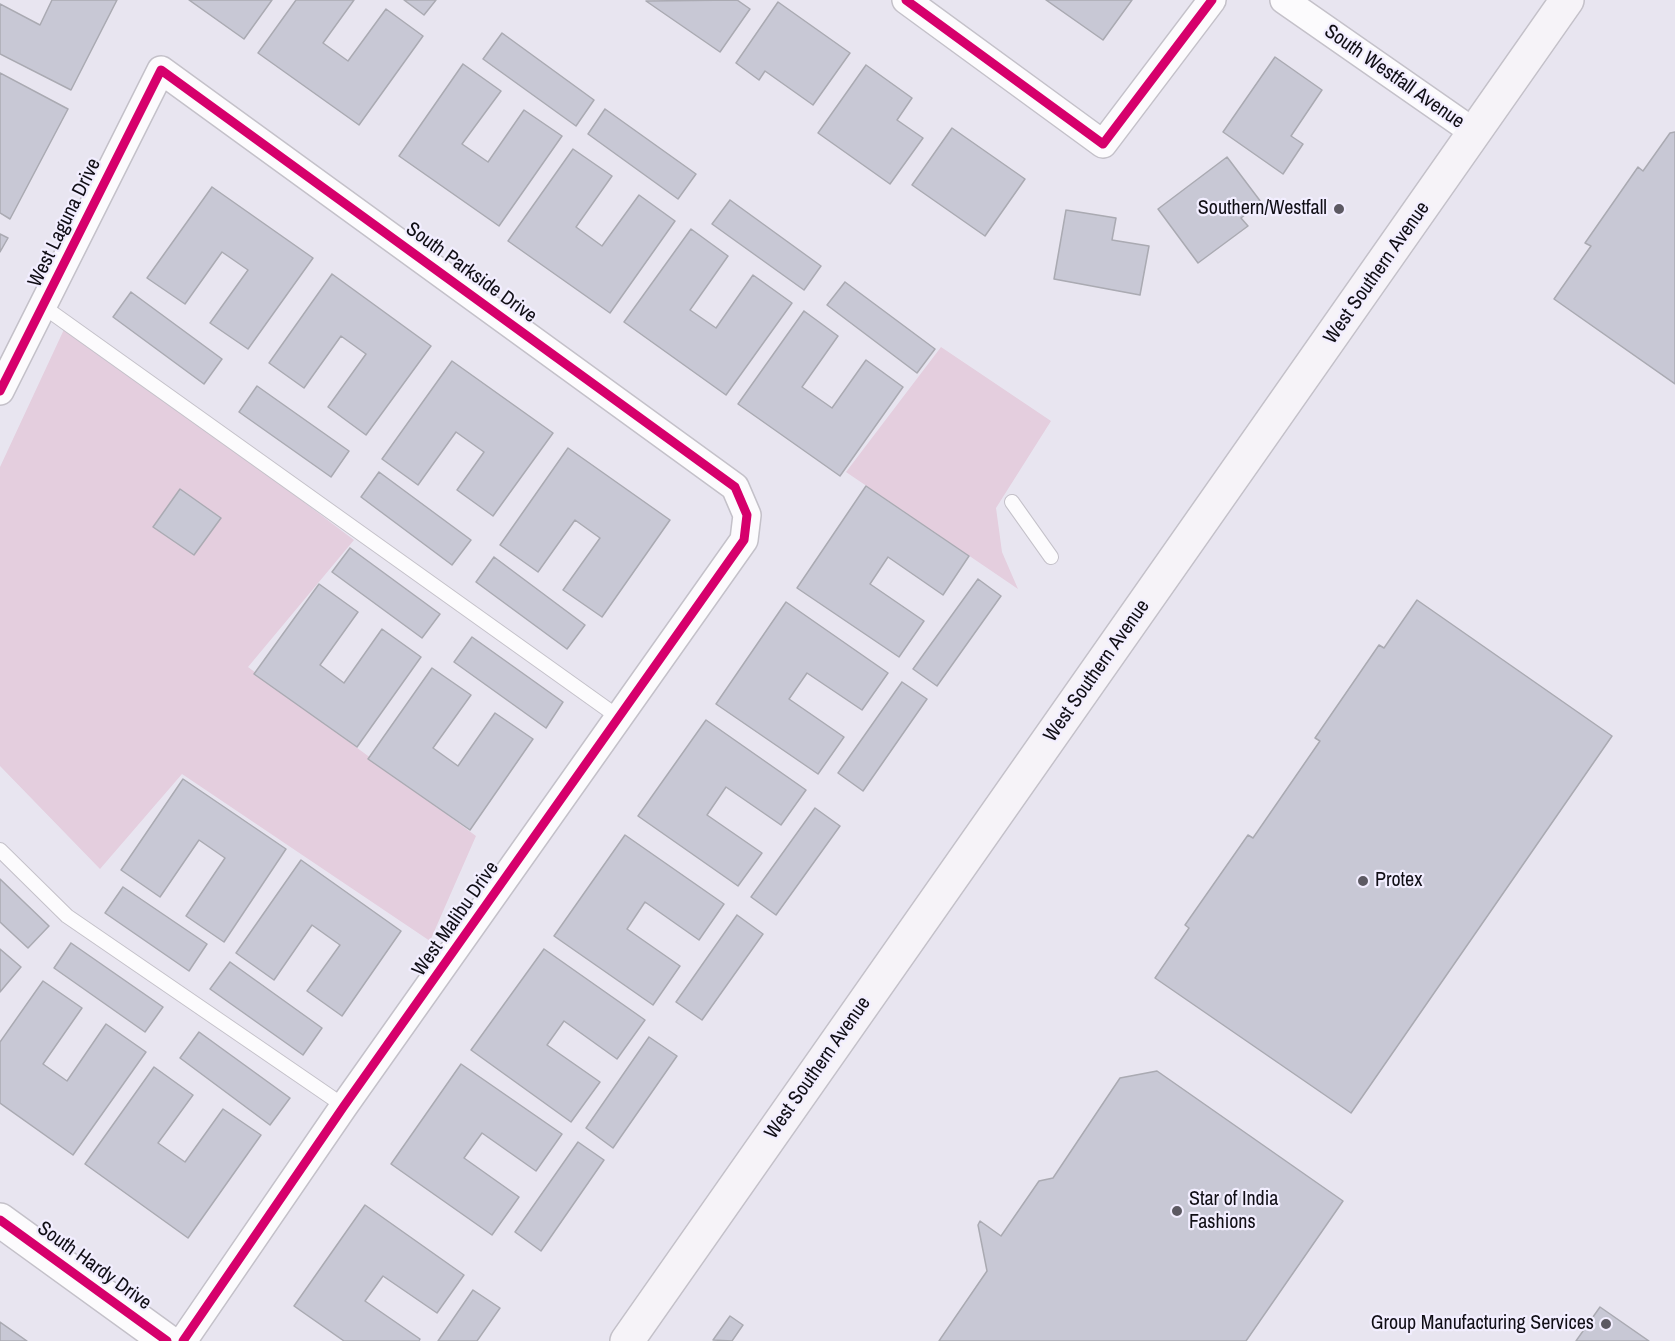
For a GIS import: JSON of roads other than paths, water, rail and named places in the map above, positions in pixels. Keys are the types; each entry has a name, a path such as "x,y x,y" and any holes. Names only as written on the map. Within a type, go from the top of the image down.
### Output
{"main road":[{"name":"West Southern Avenue","path":"627,1341 1567,0"}],"street":[{"path":"906,0 1103,144 1212,0"},
{"name":"South Westfall Avenue","path":"1284,0 1475,134"},
{"name":"West Laguna Drive","path":"0,391 161,70"},
{"name":"South Parkside Drive","path":"161,70 735,487 747,515"},
{"name":"West Malibu Drive","path":"183,1341 344,1106 621,719 744,540 747,515"},
{"name":"South Hardy Drive","path":"0,1220 167,1341"}],"lane":[{"path":"44,307 621,719"},
{"path":"1012,502 1051,557"},
{"path":"0,850 67,916 344,1106"}],"place":[{"name":"Southern/Westfall","path":"1339,209"},
{"name":"Protex","path":"1363,881"},
{"name":"Star of India Fashions","path":"1177,1211"},
{"name":"Group Manufacturing Services","path":"1606,1324"}]}
